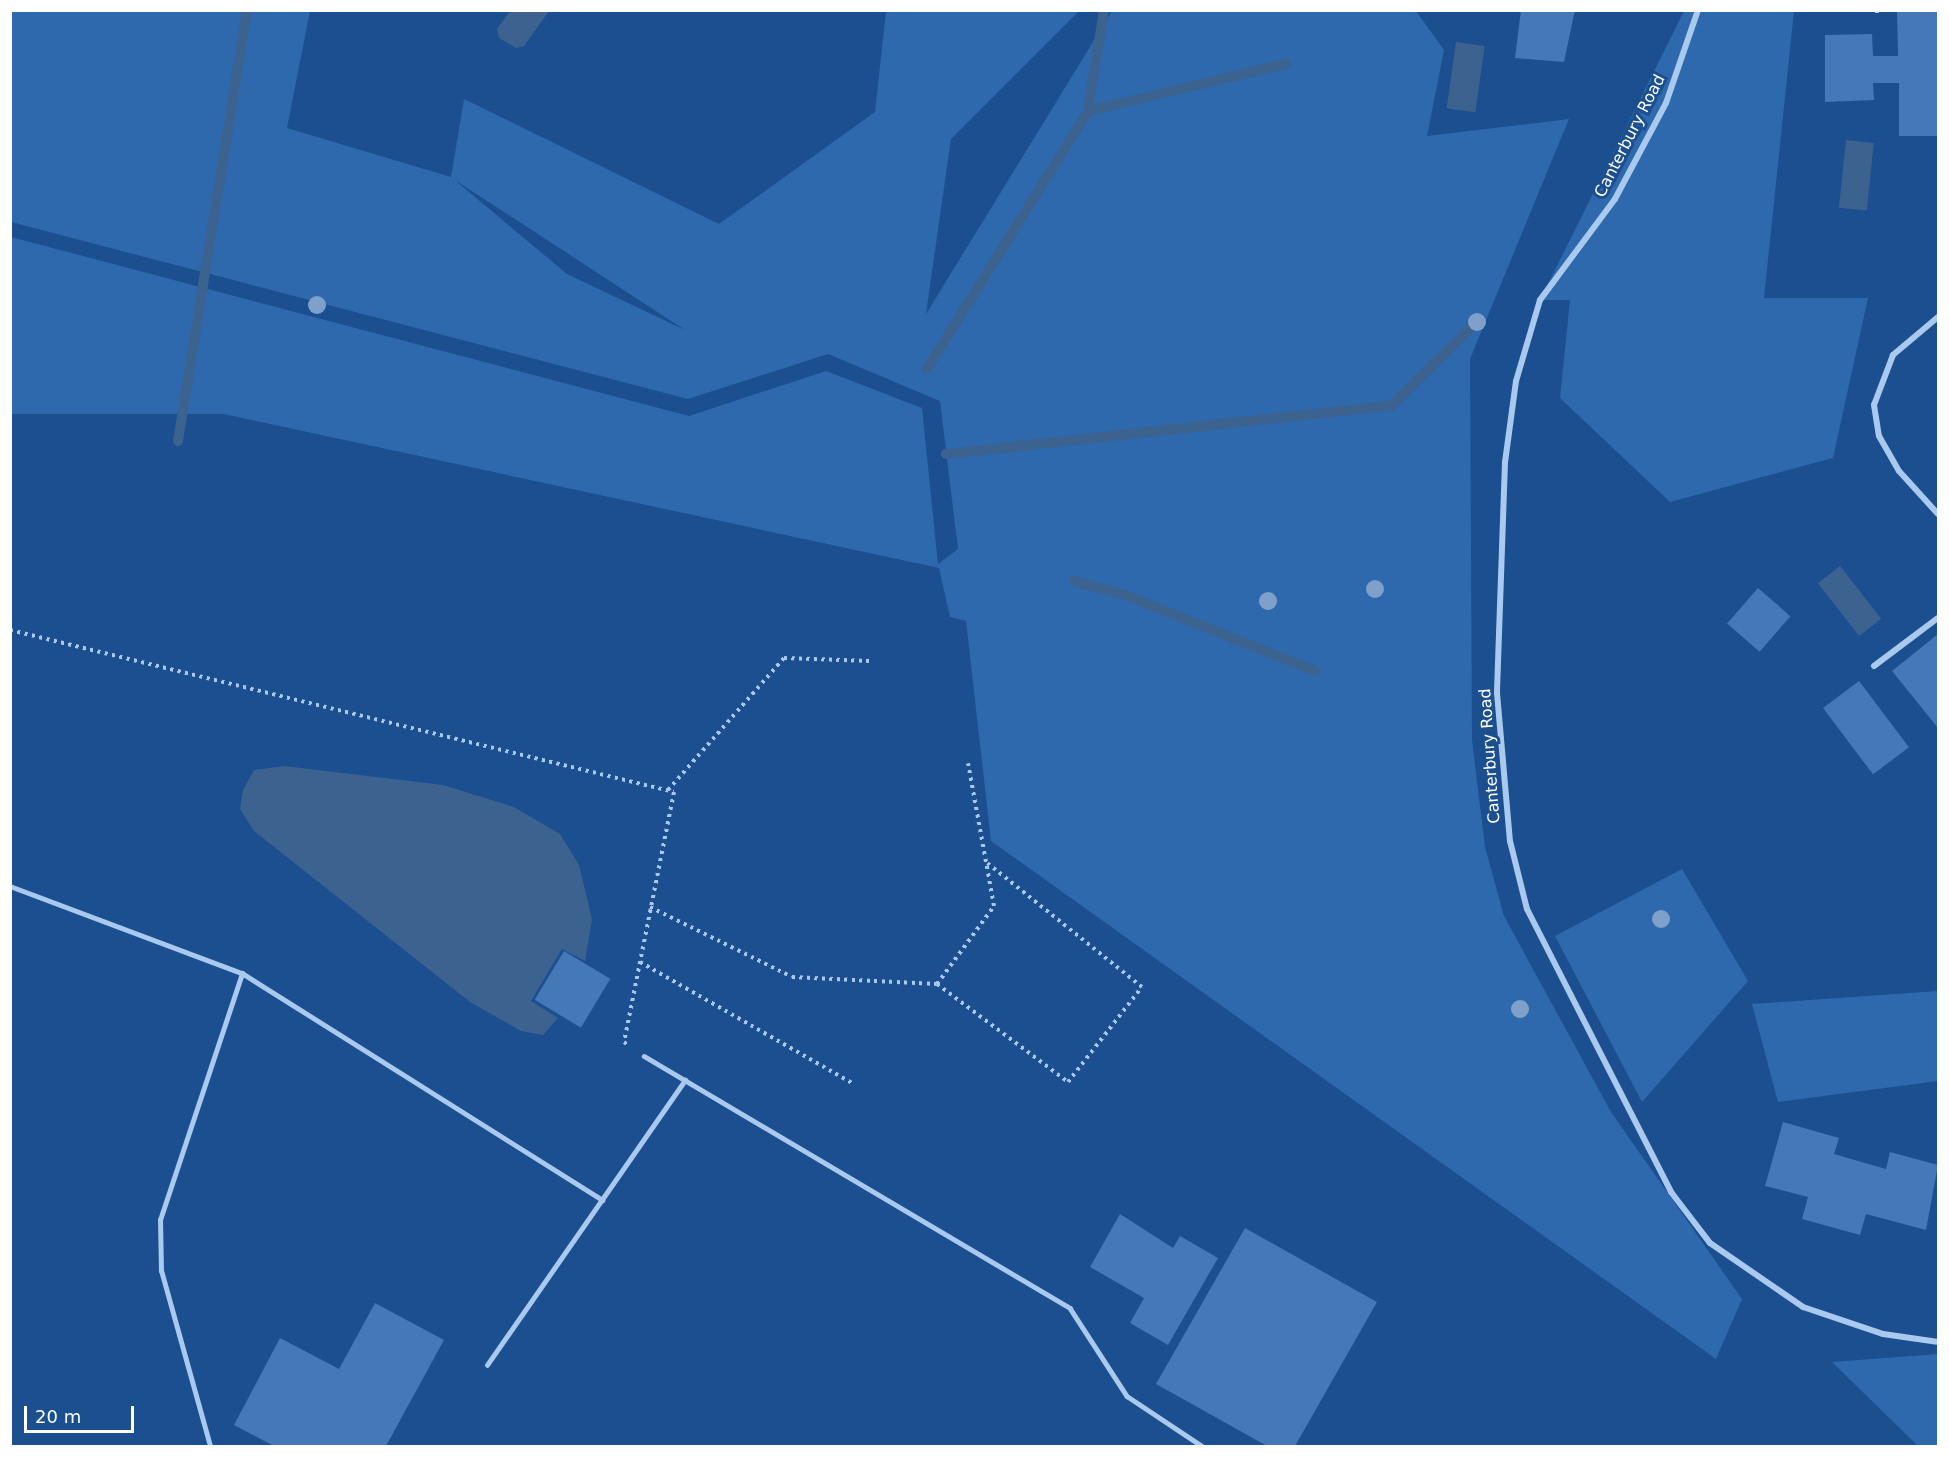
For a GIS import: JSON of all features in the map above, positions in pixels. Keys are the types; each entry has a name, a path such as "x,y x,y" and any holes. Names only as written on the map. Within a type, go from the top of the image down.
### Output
{"street":[{"name":"Canterbury Road","path":"1698,10 1666,103 1615,199 1540,300 1516,381 1505,462 1497,693 1510,841 1532,919 1671,1192 1710,1243 1803,1307 1883,1334 1938,1342"},
{"path":"1938,317 1893,355 1874,405 1879,436 1899,471 1938,514"},
{"path":"1874,666 1938,618"}],"lane":[{"path":"10,886 242,973 602,1200"},
{"path":"210,1446 161,1271 160,1220 242,973"},
{"path":"644,1056 1070,1308 1127,1396 1202,1446"},
{"path":"487,1365 685,1080"}],"path":[{"path":"10,630 674,792 624,1042 644,1056"},
{"path":"668,790 784,658 871,661"},
{"path":"937,984 994,906 968,763"},
{"path":"650,907 792,977 937,984 1068,1083 1142,987 987,863"},
{"path":"640,962 852,1083"}],"shaded area":[{"path":"11,10 310,11 287,128 451,177 464,99 719,224 875,112 886,11 1079,11 951,139 926,314 1112,11 1416,11 1444,50 1427,136 1569,119 1470,359 1472,740 1485,847 1504,916 1611,1112 1742,1299 1716,1359 991,841 966,621 950,617 939,568 224,414 11,414 11,237 689,416 826,371 922,408 938,564 958,549 940,401 828,354 688,399 11,222","holes":["458,182 685,330 567,274"]},
{"path":"510,11 549,11 524,46 516,48 499,38 497,29"},
{"path":"1684,11 1794,11 1764,298 1868,298 1833,458 1670,502 1560,398 1570,300 1540,300"},
{"path":"1456,42 1485,46 1475,112 1447,108"},
{"path":"1846,140 1874,143 1867,211 1839,208"},
{"path":"1840,566 1881,619 1859,636 1818,583"},
{"path":"284,766 443,785 514,807 560,834 579,865 592,919 585,961 562,949 531,1001 558,1018 543,1035 521,1031 470,1002 254,831 240,809 243,790 254,770"},
{"path":"1682,869 1748,981 1642,1102 1555,936"},
{"path":"1938,991 1938,1081 1778,1102 1752,1004"},
{"path":"1938,1354 1938,1446 1918,1446 1832,1362"}],"building":[{"path":"1521,10 1575,10 1564,62 1515,58"},
{"path":"1897,10 1938,10 1938,136 1899,136 1899,83 1873,83 1874,100 1825,102 1825,35 1872,34 1873,56 1898,56"},
{"path":"1758,588 1790,616 1760,652 1727,623"},
{"path":"1938,634 1938,728 1892,671"},
{"path":"1859,681 1909,747 1873,774 1823,708"},
{"path":"564,951 610,979 581,1028 535,1000"},
{"path":"1783,1122 1839,1138 1834,1154 1886,1169 1890,1152 1938,1165 1926,1230 1866,1214 1860,1235 1802,1219 1808,1197 1765,1186"},
{"path":"1120,1214 1173,1248 1180,1236 1218,1258 1168,1345 1130,1323 1144,1298 1090,1267"},
{"path":"1245,1228 1377,1302 1295,1446 1267,1446 1156,1384"},
{"path":"375,1303 444,1340 386,1446 274,1446 234,1425 280,1338 339,1369"}],"waterway":[{"path":"178,441 247,10"},
{"path":"927,369 1088,111 1104,10"},
{"path":"1088,111 1285,64"},
{"path":"946,454 1391,406 1477,322"},
{"path":"1074,581 1125,595 1315,671"}]}
